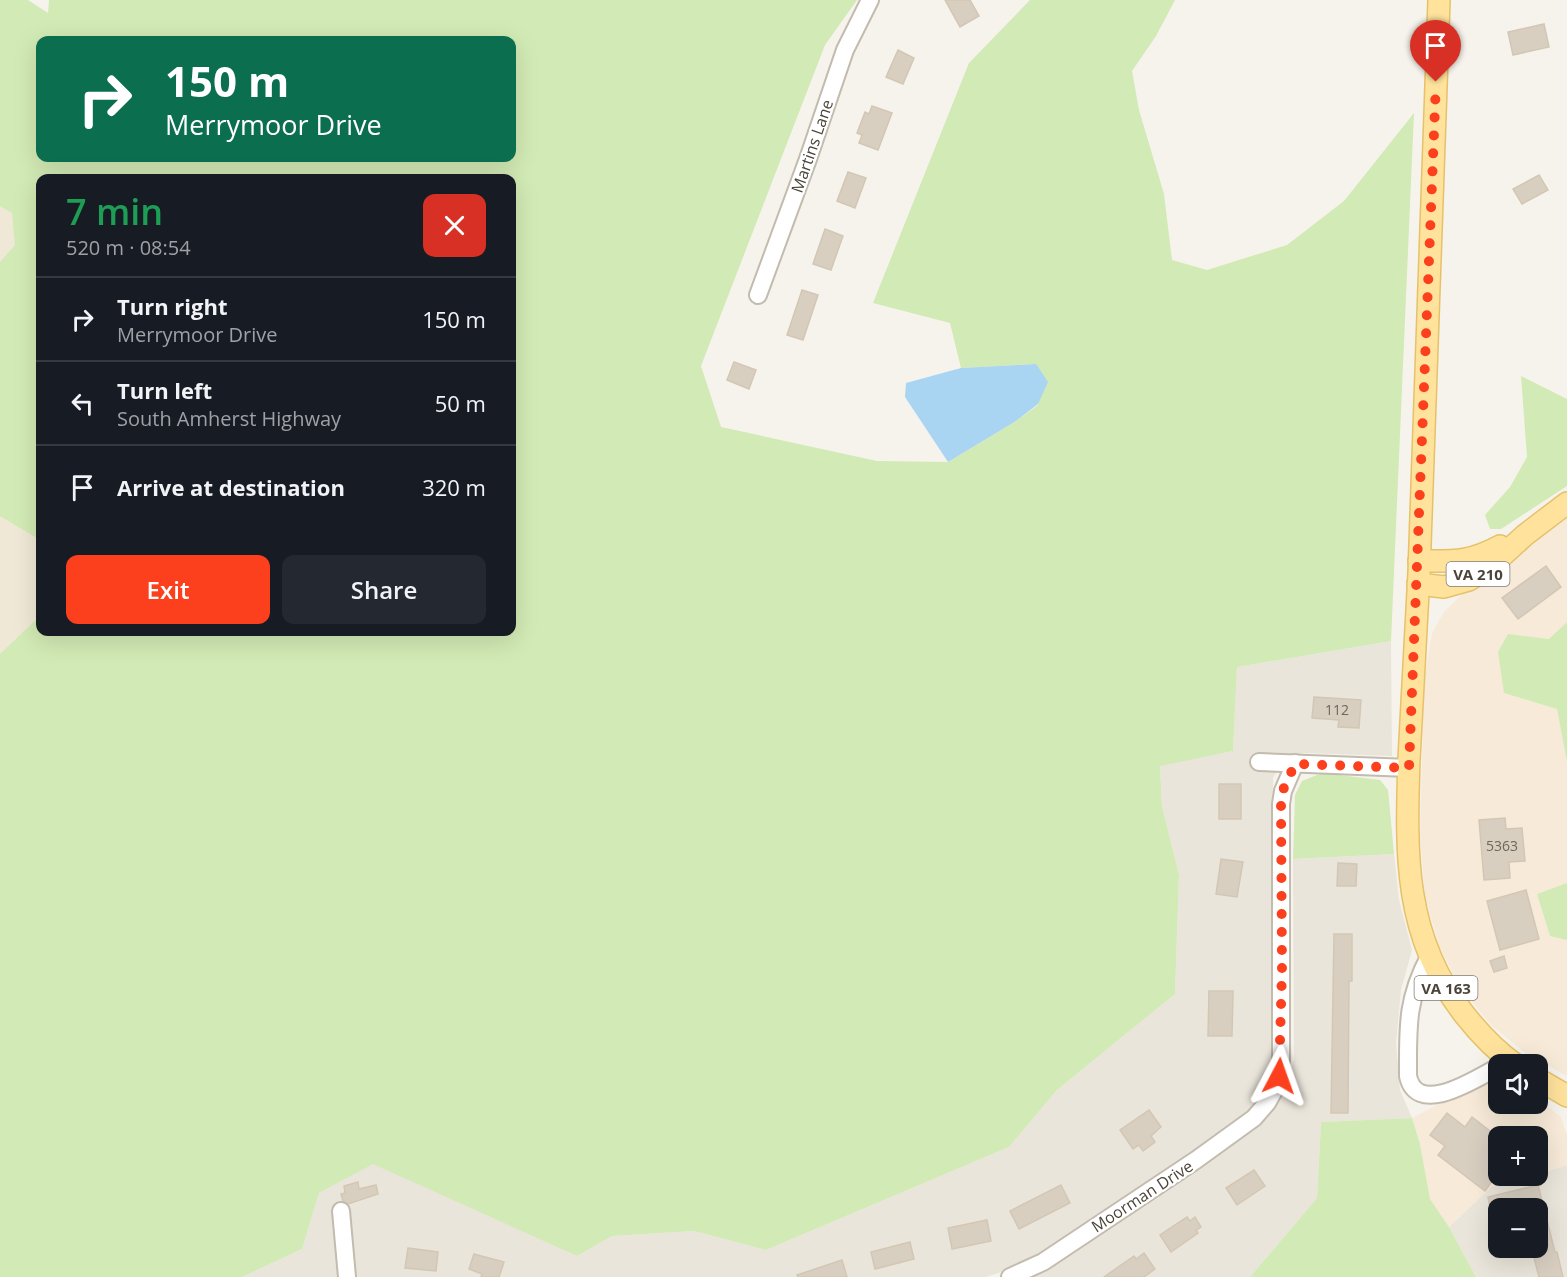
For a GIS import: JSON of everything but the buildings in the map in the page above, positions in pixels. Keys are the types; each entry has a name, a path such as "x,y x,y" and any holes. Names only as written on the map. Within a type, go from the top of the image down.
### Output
{"main road":[{"name":"VA 163","path":"1439,0 1419,561 1413,644 1408,840 1412,889 1429,957 1455,1002 1498,1054"},
{"name":"VA 210","path":"1418,584 1444,587 1468,580 1491,566 1525,535 1567,503"},
{"name":"VA 210","path":"1419,561 1466,560 1479,557 1525,535"},
{"path":"1548,1085 1567,1096"}],"street":[{"name":"Martins Lane","path":"758,295 845,50 870,0"},
{"path":"1258,762 1409,768"},
{"name":"Moorman Drive","path":"1010,1277 1042,1262 1196,1160 1254,1118 1267,1103 1279,1076 1281,1060 1281,804 1283,790 1295,764"},
{"path":"1429,957 1418,978 1409,1012 1408,1077 1410,1086 1418,1094 1434,1096 1488,1072"},
{"path":"341,1211 347,1277"}],"shaded area":[{"path":"0,187 13,198 36,294 36,636 0,671"},
{"path":"1567,515 1567,622 1550,639 1508,635 1504,693 1557,709 1567,762 1567,883 1537,894 1550,936 1567,940 1567,1076 1548,1066 1548,1054 1527,1054 1491,1025 1460,987 1440,948 1425,897 1420,835 1424,683 1432,633 1444,612 1475,582"},
{"path":"1391,641 1392,756 1304,753 1285,757 1273,778 1271,1082 1259,1105 1132,1195 1029,1263 986,1277 242,1277 302,1249 319,1193 373,1163 577,1256 612,1236 694,1231 766,1250 1009,1147 1057,1090 1175,994 1179,875 1162,806 1160,765 1233,751 1237,667"},
{"path":"1394,854 1399,900 1412,950 1401,990 1396,1043 1400,1090 1412,1118 1321,1122 1317,1198 1250,1277 1030,1277 1255,1129 1281,1100 1294,1059 1293,859"},
{"path":"1488,1081 1488,1114 1548,1114 1548,1107 1561,1117 1567,1135 1567,1165 1548,1171 1548,1126 1488,1126 1488,1186 1494,1186 1449,1227 1430,1199 1420,1144 1412,1118"},
{"path":"1567,1165 1567,1277 1476,1277 1449,1227 1491,1187 1548,1186 1548,1171"}],"green space":[{"path":"0,0 28,0 48,13 49,0 857,0 825,45 701,366 721,427 877,461 948,462 1038,405 1035,364 961,368 950,323 873,303 969,63 1030,0 1175,0 1156,36 1132,71 1139,110 1164,194 1172,260 1207,270 1287,245 1344,201 1414,113 1391,641 1237,667 1233,751 1160,766 1162,806 1179,875 1175,994 1057,1090 1009,1147 766,1250 694,1231 612,1236 577,1256 373,1164 319,1193 302,1249 242,1277 0,1277 0,654 36,620 36,636 516,636 516,174 36,174 36,538 0,516 0,262 15,245 12,213 0,206"},
{"path":"1521,376 1567,399 1567,486 1501,529 1490,529 1485,515 1510,487 1527,457"},
{"path":"1567,622 1567,762 1557,709 1504,693 1498,652 1508,634 1549,639"},
{"path":"1322,773 1380,780 1388,790 1394,854 1293,859 1295,795 1302,781"},
{"path":"1567,883 1567,940 1550,936 1537,894"},
{"path":"1412,1118 1420,1144 1430,1199 1449,1227 1476,1277 1250,1277 1317,1198 1321,1122"}],"water":[{"path":"1036,364 1048,382 1038,404 1016,421 948,462 905,397 906,383 961,368"}],"route":[{"path":"1279,1076 1282,971 1281,804 1283,790 1295,764 1409,768 1413,644 1419,573 1423,396 1436,82"}]}
